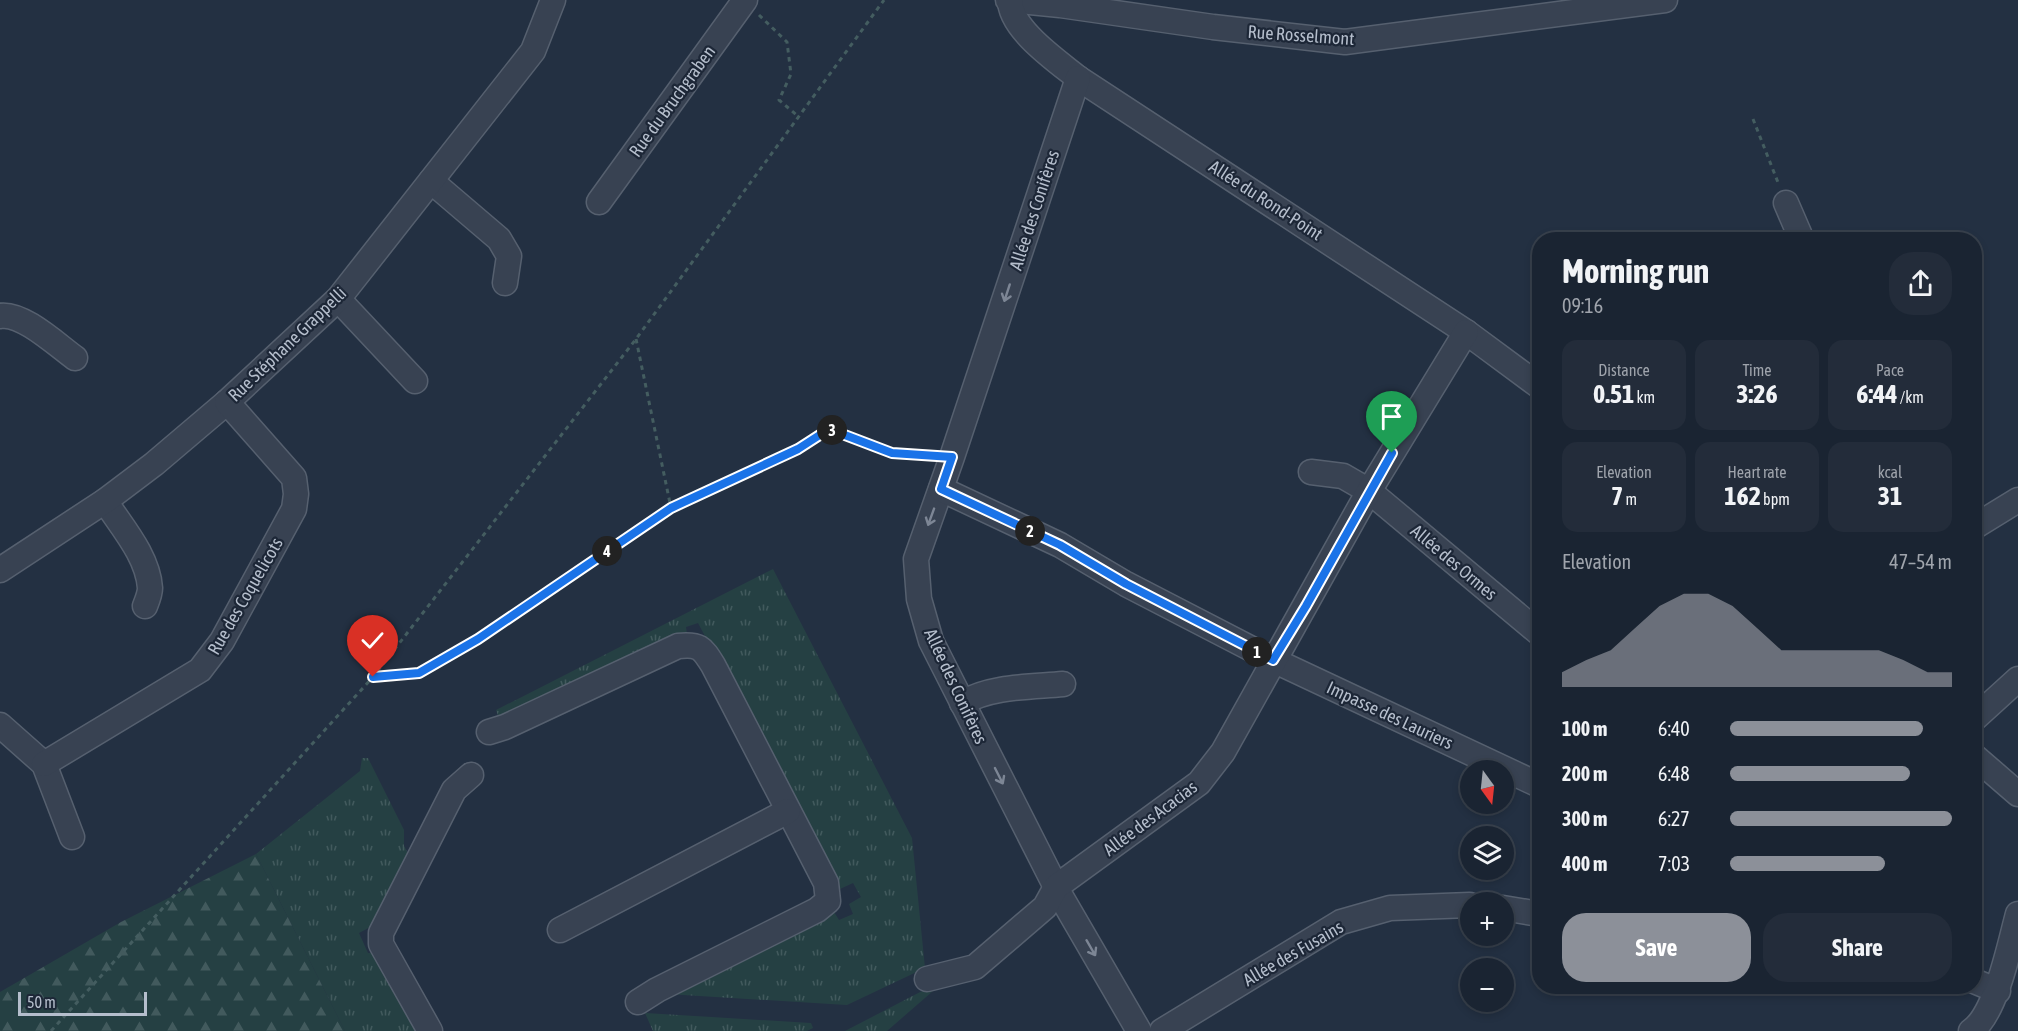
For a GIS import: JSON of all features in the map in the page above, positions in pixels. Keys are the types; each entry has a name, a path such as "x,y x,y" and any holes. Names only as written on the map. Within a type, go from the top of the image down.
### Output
{"street":[{"name":"Rue Stéphane Grappelli","path":"0,570 105,501 154,464 227,402 338,299 532,51 553,0"},
{"name":"Rue Rosselmont","path":"1009,0 1345,42 1665,0"},
{"name":"Allée du Rond-Point","path":"1009,0 1010,9 1029,38 1078,78 1466,332 1532,381"},
{"name":"Rue du Bruchgraben","path":"599,202 745,1"},
{"name":"Allée des Conifères","path":"1078,78 916,559 919,599 931,641 1056,887 1139,1031"},
{"path":"431,181 499,239 509,256 505,283"},
{"path":"1786,203 1799,232"},
{"path":"338,299 415,381"},
{"path":"0,316 5,315 22,320 75,358"},
{"name":"Allée des Acacias","path":"1056,887 1199,783 1223,752 1369,491 1466,332"},
{"name":"Rue des Coquelicots","path":"44,764 200,669 222,641 294,509 296,494 294,478 227,402"},
{"name":"Allée des Ormes","path":"1311,472 1343,476 1369,491 1532,627"},
{"name":"Impasse des Lauriers","path":"941,489 1060,545 1126,584 1273,660 1532,781"},
{"path":"1982,522 2018,500"},
{"path":"105,501 137,550 145,569 150,589 146,606"},
{"path":"489,732 505,727 678,646 694,644 705,651 713,665 826,883 828,901 817,910 657,990 638,1002"},
{"path":"1982,713 2018,679"},
{"path":"962,702 974,696 1011,689 1063,684"},
{"path":"0,725 44,764 72,837"},
{"path":"1982,763 2018,794"},
{"path":"430,1031 381,944 381,933 454,790 471,775"},
{"path":"560,930 789,811"},
{"path":"927,979 975,967 1045,907 1056,887"},
{"name":"Allée des Fusains","path":"1162,1031 1341,922 1390,908 1460,904"},
{"path":"1514,910 1532,913"},
{"path":"1971,1031 1977,1027 1998,990 2018,914"},
{"path":"1982,984 1998,990"}],"path":[{"path":"51,1031 373,677 636,339 884,0"},
{"path":"745,1 787,42 791,74 779,100 799,117"},
{"path":"1753,119 1786,203"},
{"path":"636,339 671,508"},
{"path":"373,677 419,673 478,639 671,508 798,449 829,429 892,453 952,457"}],"green space":[{"path":"773,569 912,838 925,968 847,1005 667,994 834,912 839,920 853,914 849,904 861,897 853,883 840,889 698,623 686,627 687,634 500,721 496,710"},
{"path":"362,758 368,758 404,830 404,846 411,859 374,925 359,933 368,953 377,953 422,1031 345,1031 256,854 360,771"},
{"path":"256,854 345,1031 0,1031 0,992 121,922"},
{"path":"924,990 933,991 887,1031 845,1031"},
{"path":"645,1013 811,1023 813,1028 807,1031 653,1031"}],"route":[{"path":"373,677 419,673 478,639 671,508 798,449 829,429 892,453 952,457 941,489 1060,545 1126,584 1273,660 1392,453"}]}
